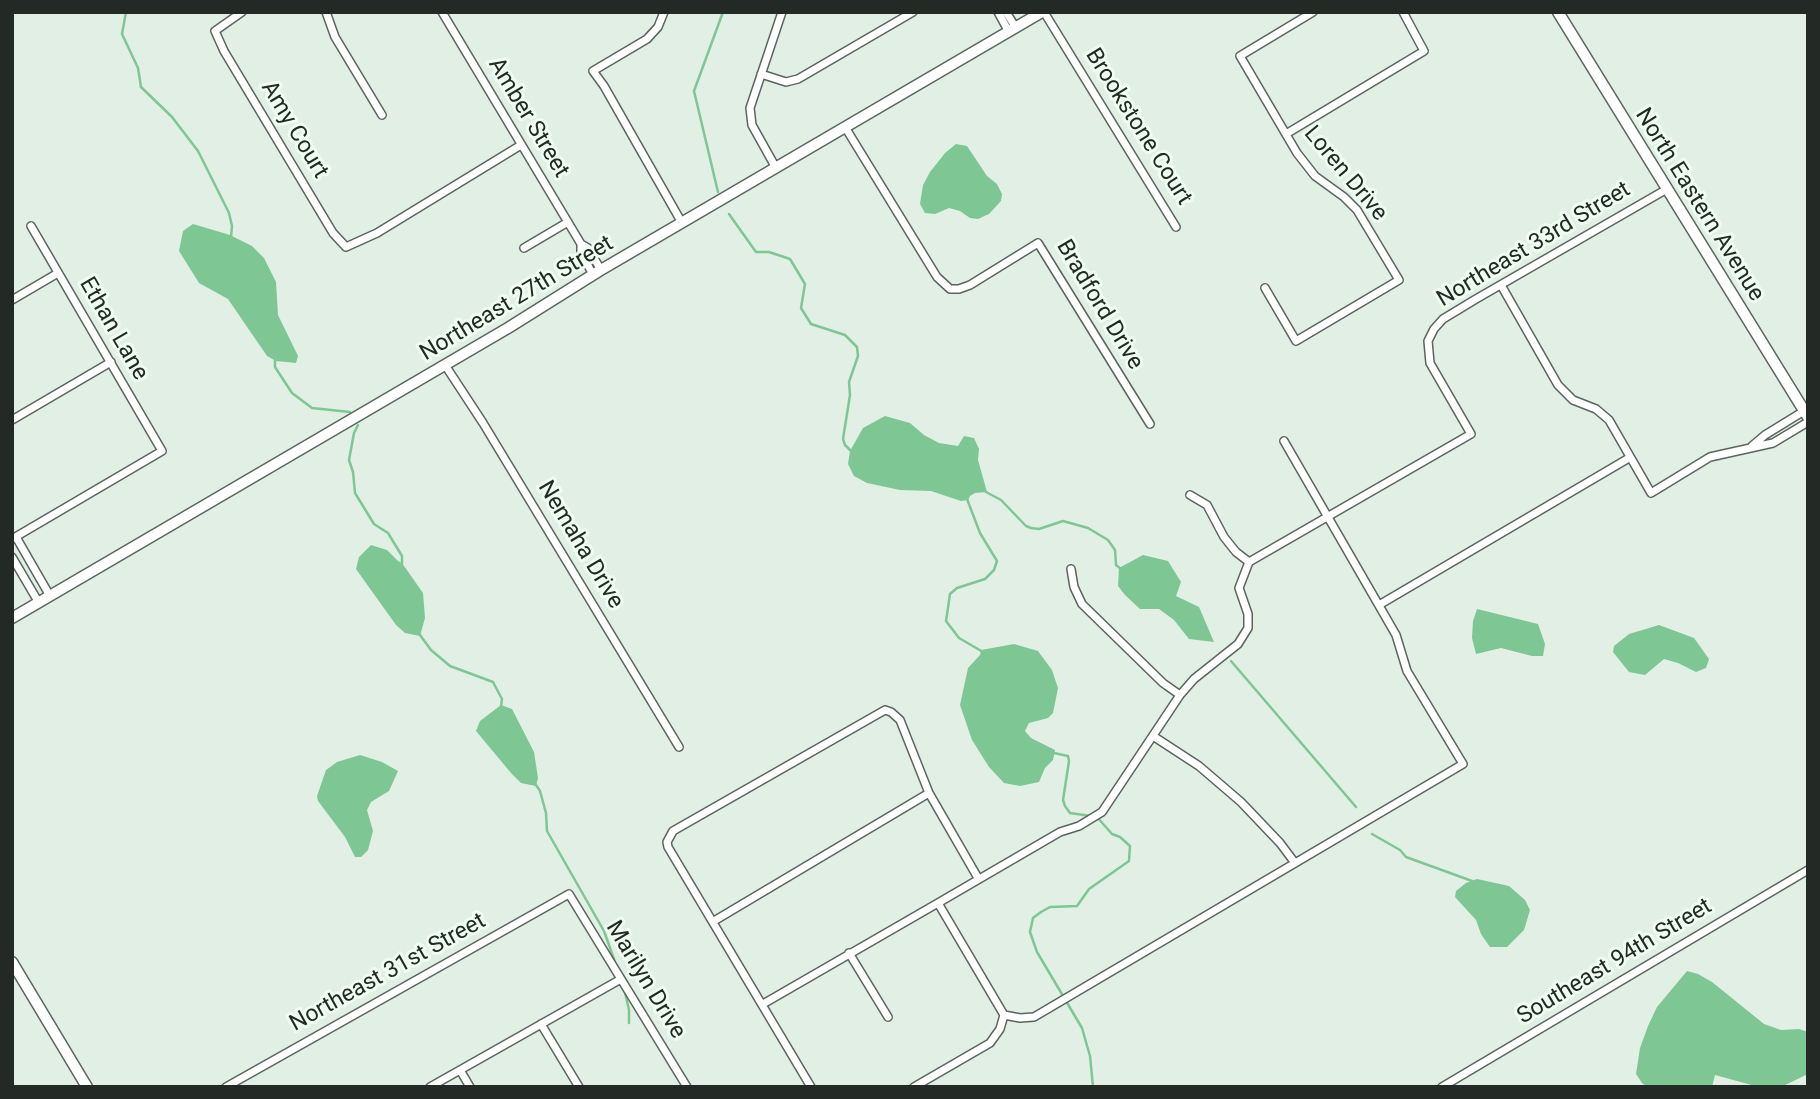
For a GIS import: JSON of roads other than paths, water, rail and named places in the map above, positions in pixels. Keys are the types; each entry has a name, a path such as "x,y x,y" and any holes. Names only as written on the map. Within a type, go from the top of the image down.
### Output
{"street":[{"name":"Amy Court","path":"242,12 215,31 224,51 333,233 346,247 377,233 521,145"},
{"path":"326,12 335,37 382,115"},
{"name":"Amber Street","path":"442,12 581,244 588,248 597,272"},
{"path":"664,12 658,27 647,40 593,71 682,223"},
{"path":"776,167 750,117 750,108 782,12"},
{"path":"761,74 786,82 798,79 914,12"},
{"path":"998,12 1012,30"},
{"path":"1006,12 1012,30"},
{"name":"Northeast 27th Street","path":"12,618 1043,12"},
{"name":"Brookstone Court","path":"1043,12 1176,227"},
{"name":"Loren Drive","path":"1265,288 1296,341 1399,280 1357,210 1315,176 1297,153 1240,56 1313,12"},
{"path":"1286,134 1424,51 1403,12"},
{"name":"North Eastern Avenue","path":"1558,12 1806,417"},
{"name":"Bradford Drive","path":"845,127 937,277 950,289 970,285 1038,243 1150,424"},
{"name":"Northeast 33rd Street","path":"1327,517 1471,434 1430,363 1428,341 1443,319 1667,189"},
{"path":"524,248 568,222"},
{"name":"Ethan Lane","path":"14,538 162,451 31,226"},
{"path":"12,300 58,273"},
{"path":"1501,285 1558,385 1573,400 1596,409 1609,420 1651,493 1710,457 1751,447 1765,435 1806,417"},
{"path":"12,420 111,362"},
{"name":"Nemaha Drive","path":"445,365 483,423 679,747"},
{"path":"1004,1015 1034,1017 1463,764 1407,671 1396,635 1284,441"},
{"path":"1379,605 1629,458"},
{"path":"1190,495 1207,505 1224,537 1236,552 1249,562"},
{"path":"762,1004 978,878 1102,812 1180,695 1194,679 1238,644 1248,628 1248,614 1238,588 1249,562 1327,517"},
{"path":"14,538 50,596"},
{"path":"12,557 39,603"},
{"path":"1071,569 1073,587 1082,604 1163,683 1180,695"},
{"path":"811,1087 668,847 667,842 673,831 884,710 900,720 929,793 978,878"},
{"path":"1153,736 1199,766 1241,802 1295,863"},
{"path":"714,921 929,793"},
{"name":"Southeast 94th Street","path":"1442,1087 1808,870"},
{"name":"Marilyn Drive","path":"569,894 687,1087"},
{"name":"Northeast 31st Street","path":"226,1087 569,894"},
{"path":"914,1087 990,1043 1000,1029 1004,1015 938,903"},
{"path":"849,953 888,1017"},
{"path":"12,961 87,1087"},
{"path":"430,1087 621,979"},
{"path":"541,1024 579,1087"},
{"path":"460,1070 470,1087"}],"waterway":[{"path":"126,12 122,34 138,68 141,87 172,117 198,151 229,213 231,237"},
{"path":"718,192 694,91 723,12"},
{"path":"729,214 756,252 769,252 790,259 805,284 801,308 811,324 845,335 857,347 858,356 849,382 850,395 843,439 853,453"},
{"path":"275,358 275,367 292,393 312,408 350,412"},
{"path":"358,425 349,460 355,493 374,524 388,533 402,556 402,564"},
{"path":"986,492 1001,500 1031,528 1039,529 1063,521 1088,528 1108,540 1115,550 1116,565 1121,569"},
{"path":"967,499 980,533 997,561 994,570 985,579 957,588 950,594 946,621 959,638 983,652"},
{"path":"420,635 431,650 450,666 493,682 502,699 501,706"},
{"path":"1231,661 1356,807"},
{"path":"1054,753 1068,756 1063,800 1065,806 1070,813 1091,816"},
{"path":"534,782 540,791 546,813 547,831 604,931 615,962"},
{"path":"1093,1087 1090,1056 1082,1028 1037,952 1030,932 1033,918 1041,912 1050,907 1077,906 1089,889 1129,861 1130,846 1112,834 1097,817"},
{"path":"1372,834 1400,850 1406,857 1472,881"},
{"path":"624,988 629,1023"}]}
